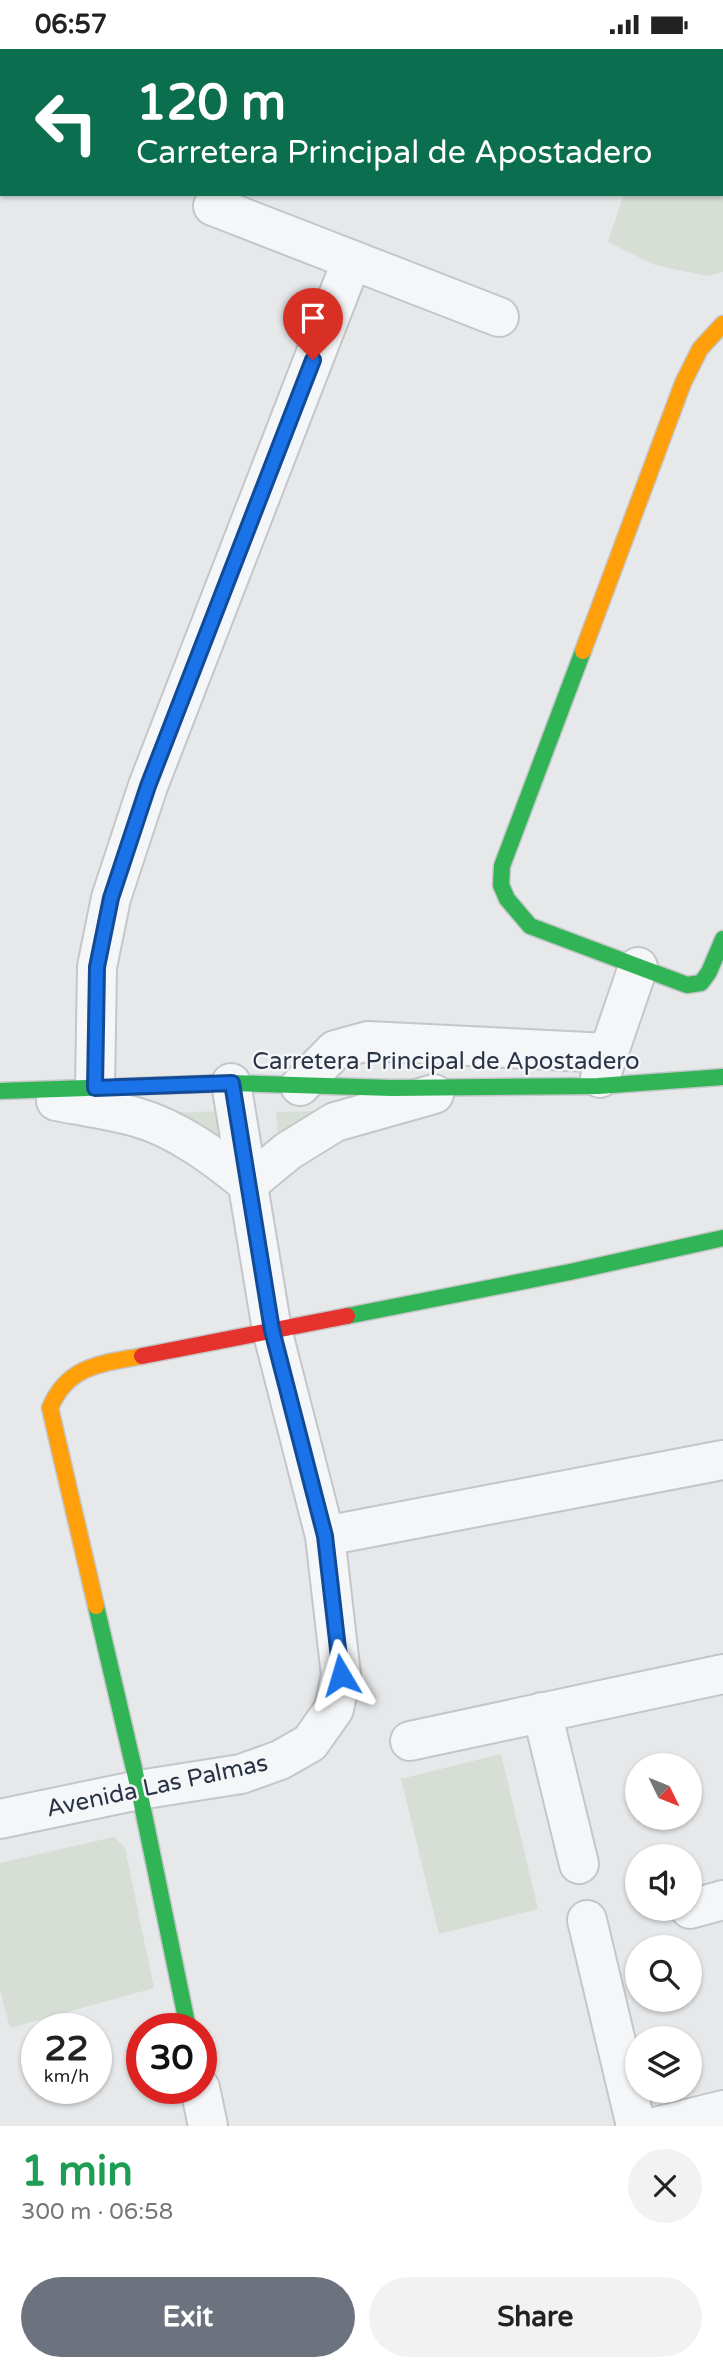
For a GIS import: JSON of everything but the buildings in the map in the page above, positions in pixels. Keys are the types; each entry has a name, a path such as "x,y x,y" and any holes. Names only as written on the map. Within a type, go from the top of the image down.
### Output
{"street":[{"path":"213,205 499,317"},
{"path":"95,1088 97,967 111,898 148,786 352,260"},
{"path":"723,324 700,349 683,383 502,866 499,882 511,908 530,926 687,985 701,983 709,972 723,939"},
{"path":"300,1086 335,1050 368,1041 603,1070 638,967"},
{"name":"Carretera Principal de Apostadero","path":"3,1091 232,1083 460,1088 603,1070 723,1077"},
{"path":"232,1083 272,1330 325,1536 723,1460"},
{"path":"248,1184 288,1151 335,1122 460,1088"},
{"path":"3,1091 138,1118 176,1134 216,1157 248,1184"},
{"path":"185,2013 139,1790 50,1408 57,1391 71,1376 95,1365 570,1272 723,1238"},
{"name":"Avenida Las Palmas","path":"0,1819 139,1790 242,1774 280,1760 310,1743 334,1709 341,1675 325,1536"},
{"path":"410,1741 723,1674"},
{"path":"542,1712 579,1864"},
{"path":"702,1905 723,1900"},
{"path":"587,1920 636,2126"},
{"path":"203,2104 208,2126"},
{"path":"659,2126 723,2110"}],"shaded area":[{"path":"623,196 723,196 723,272 707,276 655,265 608,242"},
{"path":"224,1111 225,1139 167,1113"},
{"path":"325,1111 279,1144 276,1112"},
{"path":"501,1754 538,1909 439,1934 401,1779"},
{"path":"114,1837 125,1848 154,1988 64,2013 21,2013 21,2025 10,2028 0,1990 0,1863"}],"traffic: fast":[{"path":"583,651 502,866 501,885 507,899 530,926 687,985 701,983 709,972 723,939"},
{"path":"0,1091 231,1083 392,1088 598,1086 723,1077"},
{"path":"347,1316 570,1272 723,1238"},
{"path":"96,1606 139,1790 185,2013"}],"traffic: slow":[{"path":"583,651 683,383 700,349 723,324"},
{"path":"96,1606 50,1408 57,1394 76,1375 100,1365 142,1356"}],"traffic: jam":[{"path":"142,1356 347,1316"}],"route":[{"path":"313,360 148,786 111,898 97,967 95,1088 232,1083 272,1330 325,1536 341,1675"}]}
